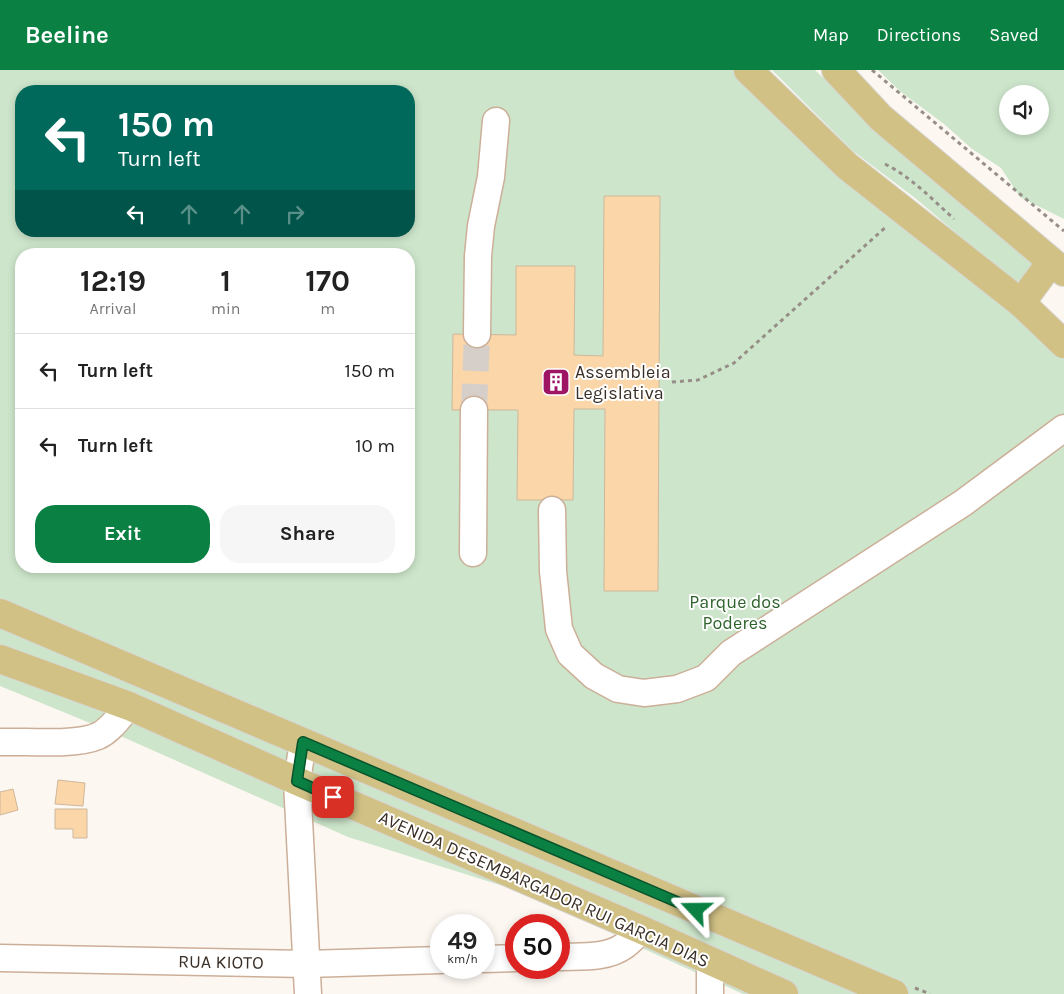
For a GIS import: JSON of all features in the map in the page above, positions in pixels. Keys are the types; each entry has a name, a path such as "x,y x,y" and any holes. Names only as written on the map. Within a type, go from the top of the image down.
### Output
{"main road":[{"path":"748,70 847,166 1021,303 1064,344"},
{"path":"836,70 881,118 1058,267 1021,303"},
{"path":"0,613 894,994"},
{"name":"AVENIDA DESEMBARGADOR RUI GARCIA DIAS","path":"0,659 129,706 784,994"}],"street":[{"path":"477,334 478,256 481,226 491,176 496,121"},
{"path":"473,553 474,410"},
{"path":"552,510 553,571 559,629 570,654 594,676 618,689 644,694 677,689 706,678 732,653 963,503 1064,428"},
{"path":"0,742 76,741 98,736 112,726 129,706"},
{"path":"303,742 297,781 308,994"},
{"path":"570,957 612,953 624,946 642,930"},
{"name":"RUA KIOTO","path":"0,958 306,964 430,960"},
{"path":"710,962 710,994"}],"path":[{"path":"872,70 1064,231"},
{"path":"879,161 895,169 956,220"},
{"path":"672,382 698,380 734,363 904,211"}],"green space":[{"name":"Parque dos Poderes","path":"0,70 748,70 1064,344 1064,994 743,994 644,949 642,930 348,837 107,730 0,686"},
{"path":"772,70 815,70 871,124 1040,266 1021,288 915,198 853,151"},
{"path":"878,70 1064,70 1064,219 1020,197 1001,168 972,149 944,124 901,92"}],"building":[{"name":"Assembleia Legislativa","path":"604,196 660,196 658,591 604,591 605,409 574,409 573,500 517,500 518,410 452,410 453,334 516,335 516,266 575,266 574,355 603,356"},
{"path":"58,780 85,783 83,806 55,804"},
{"path":"13,789 18,810 0,815 0,792"},
{"path":"55,809 87,809 87,838 73,838 73,829 55,829"}],"tunnel":[{"path":"474,410 477,334"}],"place":[{"name":"Assembleia Legislativa","path":"556,382"}],"route":[{"path":"333,797 297,781 303,742 696,910"}]}
